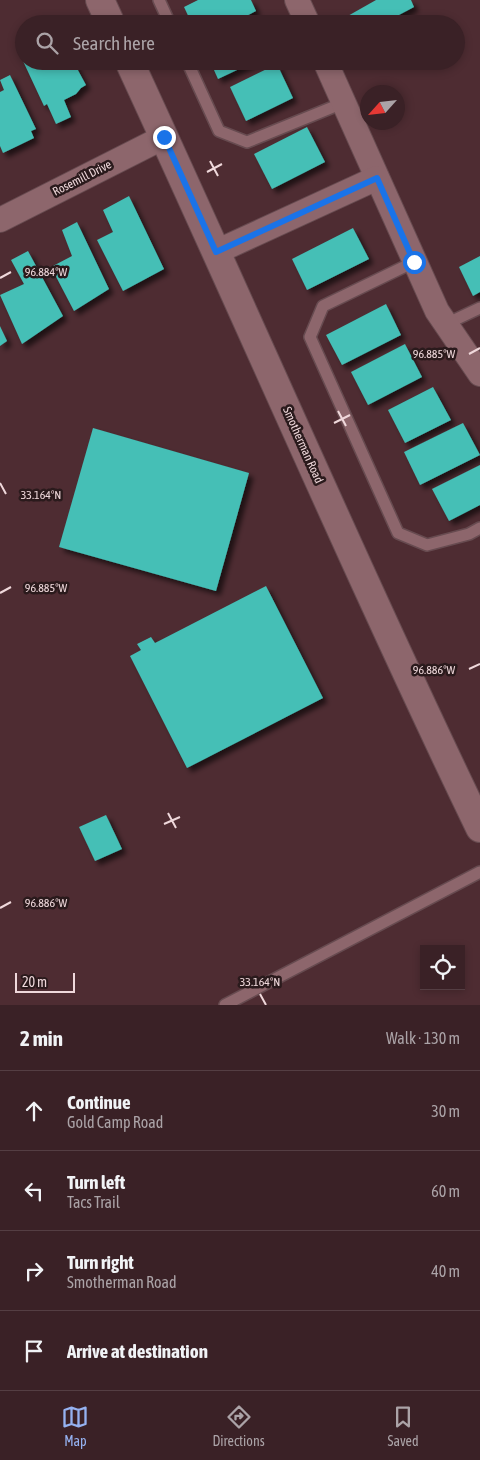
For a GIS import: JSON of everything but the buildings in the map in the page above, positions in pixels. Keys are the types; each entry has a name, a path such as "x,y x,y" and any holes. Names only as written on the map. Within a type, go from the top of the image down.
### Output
{"street":[{"path":"100,0 107,15"},
{"name":"Smotherman Road","path":"133,70 365,584 480,828"},
{"path":"329,70 437,311 480,374"},
{"name":"Rosemill Drive","path":"0,220 164,137"},
{"path":"216,252 377,178"}],"lane":[{"path":"159,0 166,15"},
{"path":"191,70 219,131 248,142 344,103"},
{"path":"414,262 323,306 310,337 398,533 428,545 469,534 480,528"},
{"path":"446,324 480,308"},
{"path":"225,1005 480,872"}],"route":[{"path":"164,137 216,252 377,178 414,262"}]}
